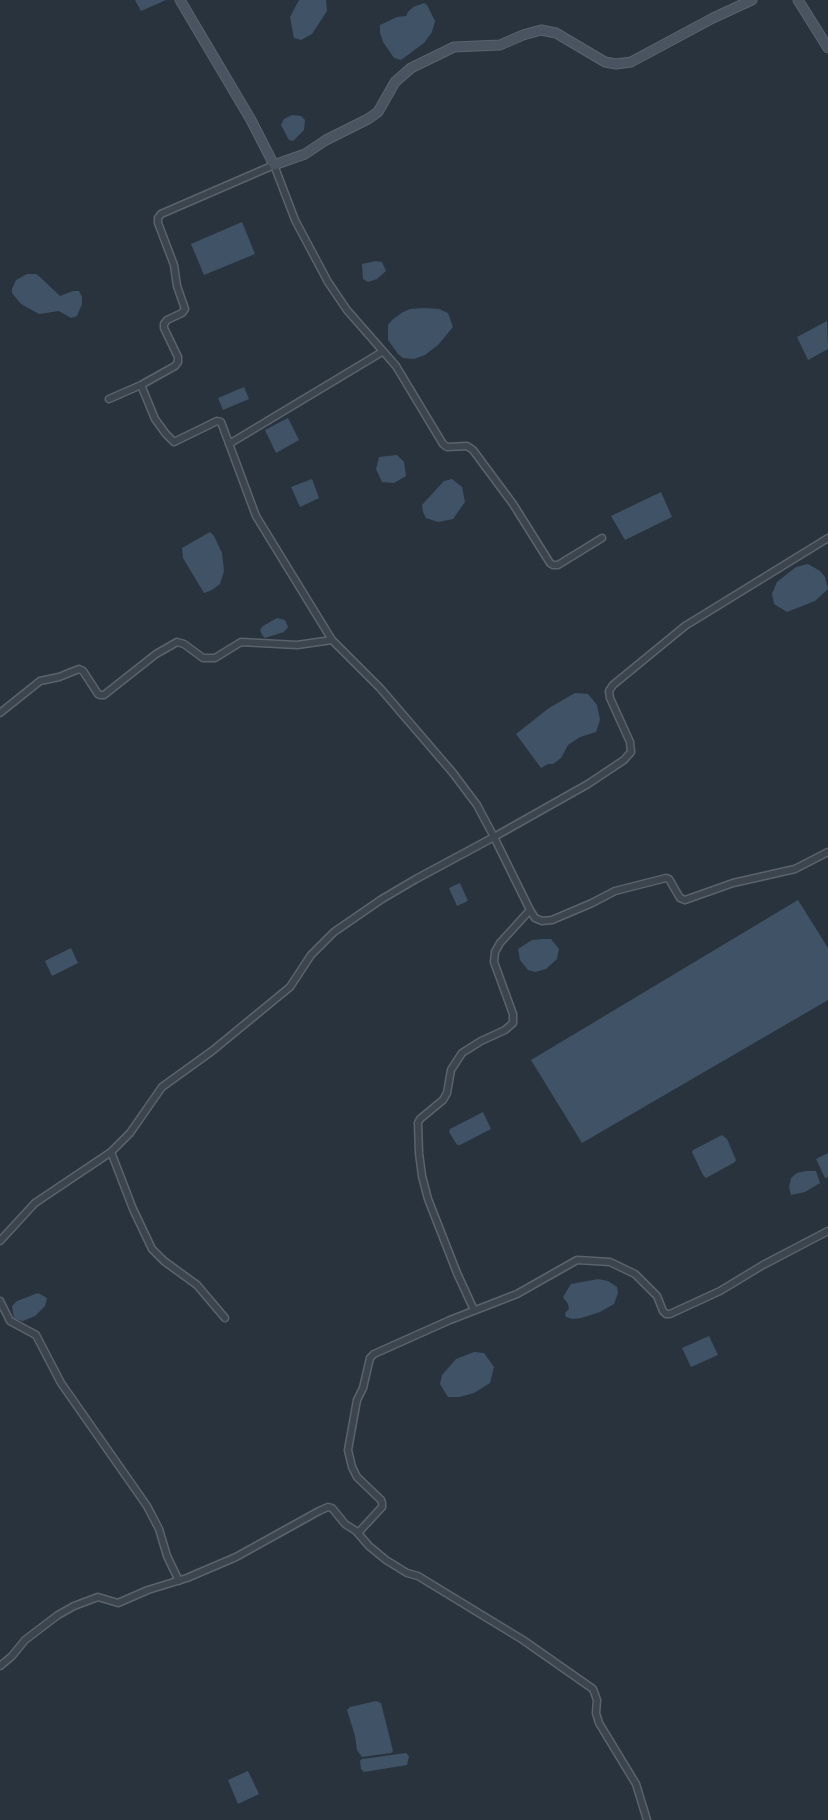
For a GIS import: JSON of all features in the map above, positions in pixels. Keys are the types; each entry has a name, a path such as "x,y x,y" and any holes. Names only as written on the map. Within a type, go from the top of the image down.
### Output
{"main road":[{"path":"180,0 274,165 305,154 326,140 368,119 378,112 395,82 411,68 454,47 500,45 541,30 556,33 605,62 616,64 631,62 752,0"},
{"path":"798,0 828,48"}],"street":[{"path":"109,399 175,366 178,362 164,324 167,320 182,313 185,309 177,286 174,265 158,223 158,218 161,214 274,165 295,220 328,282 347,310 396,366 443,444 447,448 467,446 473,450 513,504 553,566 558,565 602,538"},
{"path":"230,444 382,352"},
{"path":"141,384 156,419 171,440 177,441 217,421 221,422 256,516 332,640 380,688 453,773 476,805 535,918 542,921 552,920 615,891 666,878 669,879 680,898 685,900 733,883 795,869 828,852"},
{"path":"0,1241 35,1203 111,1152 130,1133 162,1087 212,1051 290,987 311,956 334,932 407,884 588,784 624,760 630,752 630,742 610,698 609,691 613,685 685,626 828,538"},
{"path":"0,713 40,682 60,677 79,669 83,671 98,694 104,694 156,654 176,642 184,644 203,658 215,658 241,642 298,644 332,640"},
{"path":"474,1310 457,1273 428,1198 418,1153 418,1123 447,1094 451,1070 462,1054 514,1023 513,1014 494,962 495,952 530,910"},
{"path":"111,1152 133,1209 152,1249 164,1262 197,1285 225,1318"},
{"path":"358,1533 382,1506 381,1500 357,1477 352,1467 348,1450 357,1400 370,1358 377,1352 474,1310 517,1294 577,1260 586,1259 610,1262 635,1274 657,1296 666,1314 670,1314 720,1292 763,1265 828,1231"},
{"path":"0,1301 10,1321 36,1334 61,1383 147,1506 159,1530 167,1556 179,1581"},
{"path":"0,1666 12,1656 25,1640 58,1615 79,1603 98,1597 118,1603 148,1590 179,1581 236,1556 328,1508 332,1508 345,1524 358,1533 369,1546 386,1560 515,1635 592,1689 597,1700 596,1713 599,1723 636,1784 647,1820"}],"water":[{"path":"135,0 166,0 141,11"},
{"path":"299,0 326,0 327,11 312,34 301,40 294,38 290,17"},
{"path":"424,3 427,5 435,21 432,32 424,43 401,60 394,58 383,42 380,25 397,17 406,16 413,7"},
{"path":"292,115 301,116 305,120 304,130 293,141 289,140 281,125 284,119"},
{"path":"242,222 255,254 204,275 191,244"},
{"path":"376,261 382,262 386,271 377,279 368,282 363,279 362,264"},
{"path":"27,274 36,274 60,296 73,291 79,291 82,297 82,304 77,316 71,318 59,311 39,314 21,304 12,293 12,289 16,280"},
{"path":"410,309 439,309 448,313 453,327 438,345 425,355 414,359 403,358 388,340 388,325 403,312"},
{"path":"827,321 828,349 808,360 797,337"},
{"path":"244,387 249,399 223,410 218,398"},
{"path":"288,418 299,440 276,453 265,430"},
{"path":"397,455 404,462 406,476 394,483 382,482 376,469 379,457"},
{"path":"312,479 319,498 300,507 291,487"},
{"path":"452,479 462,487 465,502 453,519 438,522 426,518 422,505 444,481"},
{"path":"661,492 672,517 625,540 611,516"},
{"path":"210,532 222,553 224,571 220,584 204,593 183,558 182,548"},
{"path":"808,564 820,571 825,577 828,589 815,601 787,612 774,604 772,594 777,582 796,567"},
{"path":"277,618 285,620 288,627 284,632 265,638 260,630 263,626"},
{"path":"575,693 588,694 597,705 600,720 596,732 580,737 568,745 561,758 553,764 548,764 541,768 516,734 549,708"},
{"path":"460,883 468,901 457,906 449,888"},
{"path":"798,900 828,948 828,1000 582,1143 531,1060"},
{"path":"551,939 559,949 557,959 546,969 535,972 528,970 520,960 518,949 532,940"},
{"path":"71,948 78,963 52,976 45,961"},
{"path":"483,1112 491,1129 457,1145 449,1132 450,1129"},
{"path":"722,1135 727,1139 736,1160 706,1178 692,1152"},
{"path":"828,1153 828,1177 825,1178 816,1159"},
{"path":"816,1171 820,1183 805,1192 791,1195 789,1187 791,1178 797,1173"},
{"path":"598,1279 608,1281 617,1287 618,1293 614,1304 600,1312 581,1318 573,1319 566,1317 565,1313 569,1309 563,1297 571,1284"},
{"path":"38,1293 47,1298 45,1306 35,1316 23,1321 14,1319 12,1306 17,1301"},
{"path":"709,1336 718,1355 691,1367 682,1348"},
{"path":"474,1352 484,1353 494,1367 490,1383 474,1393 459,1397 448,1397 440,1384 442,1375 456,1359"},
{"path":"376,1701 381,1703 393,1751 391,1753 362,1757 357,1750 347,1710 350,1707"},
{"path":"406,1753 409,1756 407,1765 364,1772 361,1769 360,1761 362,1759"},
{"path":"248,1771 259,1794 238,1804 228,1780"}]}
